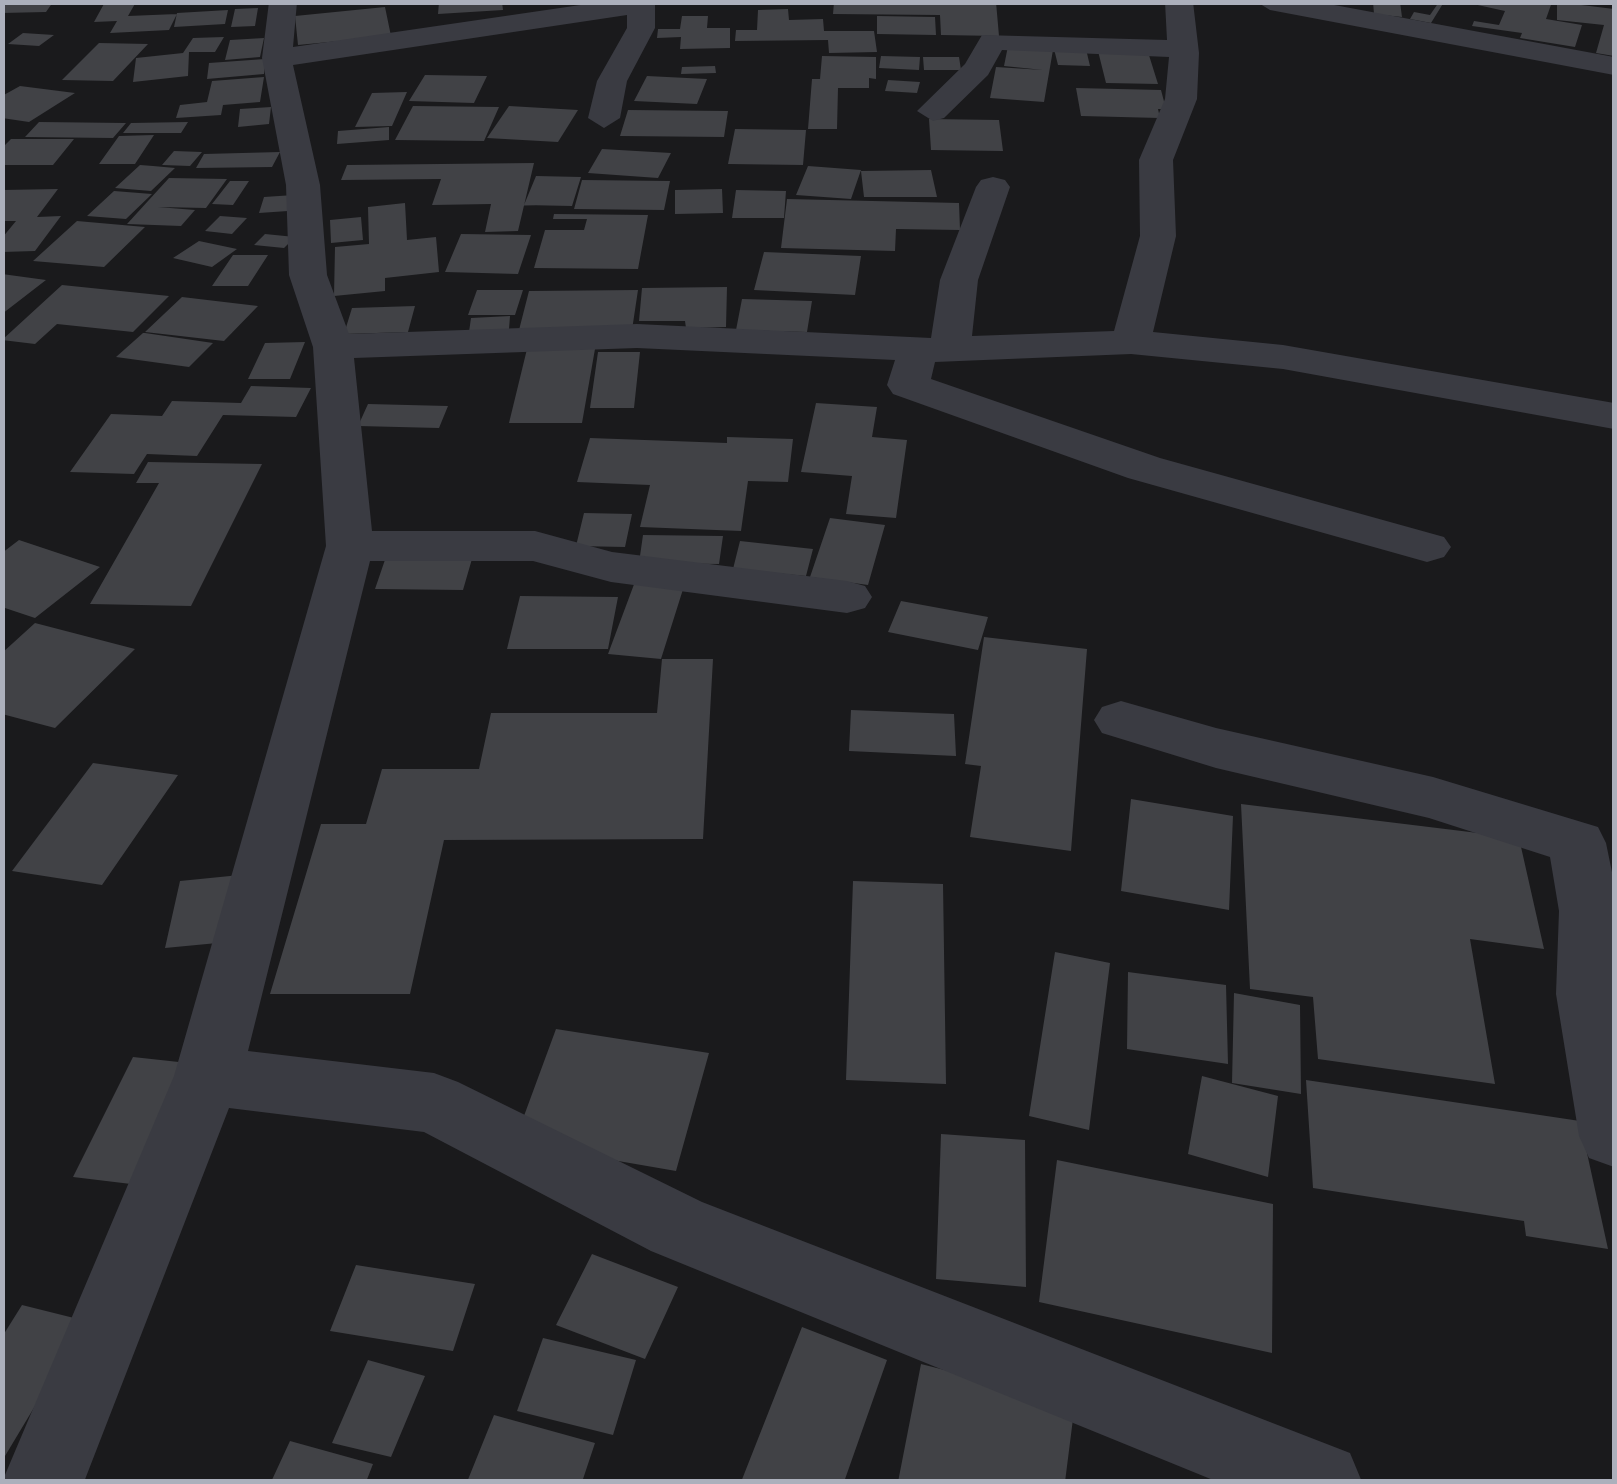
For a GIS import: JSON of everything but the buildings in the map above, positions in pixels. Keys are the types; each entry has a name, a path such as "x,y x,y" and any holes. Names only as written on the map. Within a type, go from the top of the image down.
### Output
{"street":[{"path":"43,1482 208,1076 350,546 332,348 308,275 303,185 277,58 283,2"},
{"path":"1131,342 1158,236 1156,160 1181,99 1183,49 1176,7 1179,2"},
{"path":"1270,2 1614,66"},
{"path":"1445,32 1460,2"},
{"path":"277,58 641,5 640,28 612,82 604,118"},
{"path":"933,111 977,69 992,41 1183,49"},
{"path":"994,187 934,349 908,386 1144,468 1427,547"},
{"path":"332,348 637,336 934,349 1131,342 1283,357 1614,416"},
{"path":"350,546 534,546 611,567 847,598"},
{"path":"1122,720 1216,748 1433,798 1578,844 1590,911 1588,994 1614,1136"},
{"path":"208,1076 434,1103 677,1228 1321,1482"}]}
